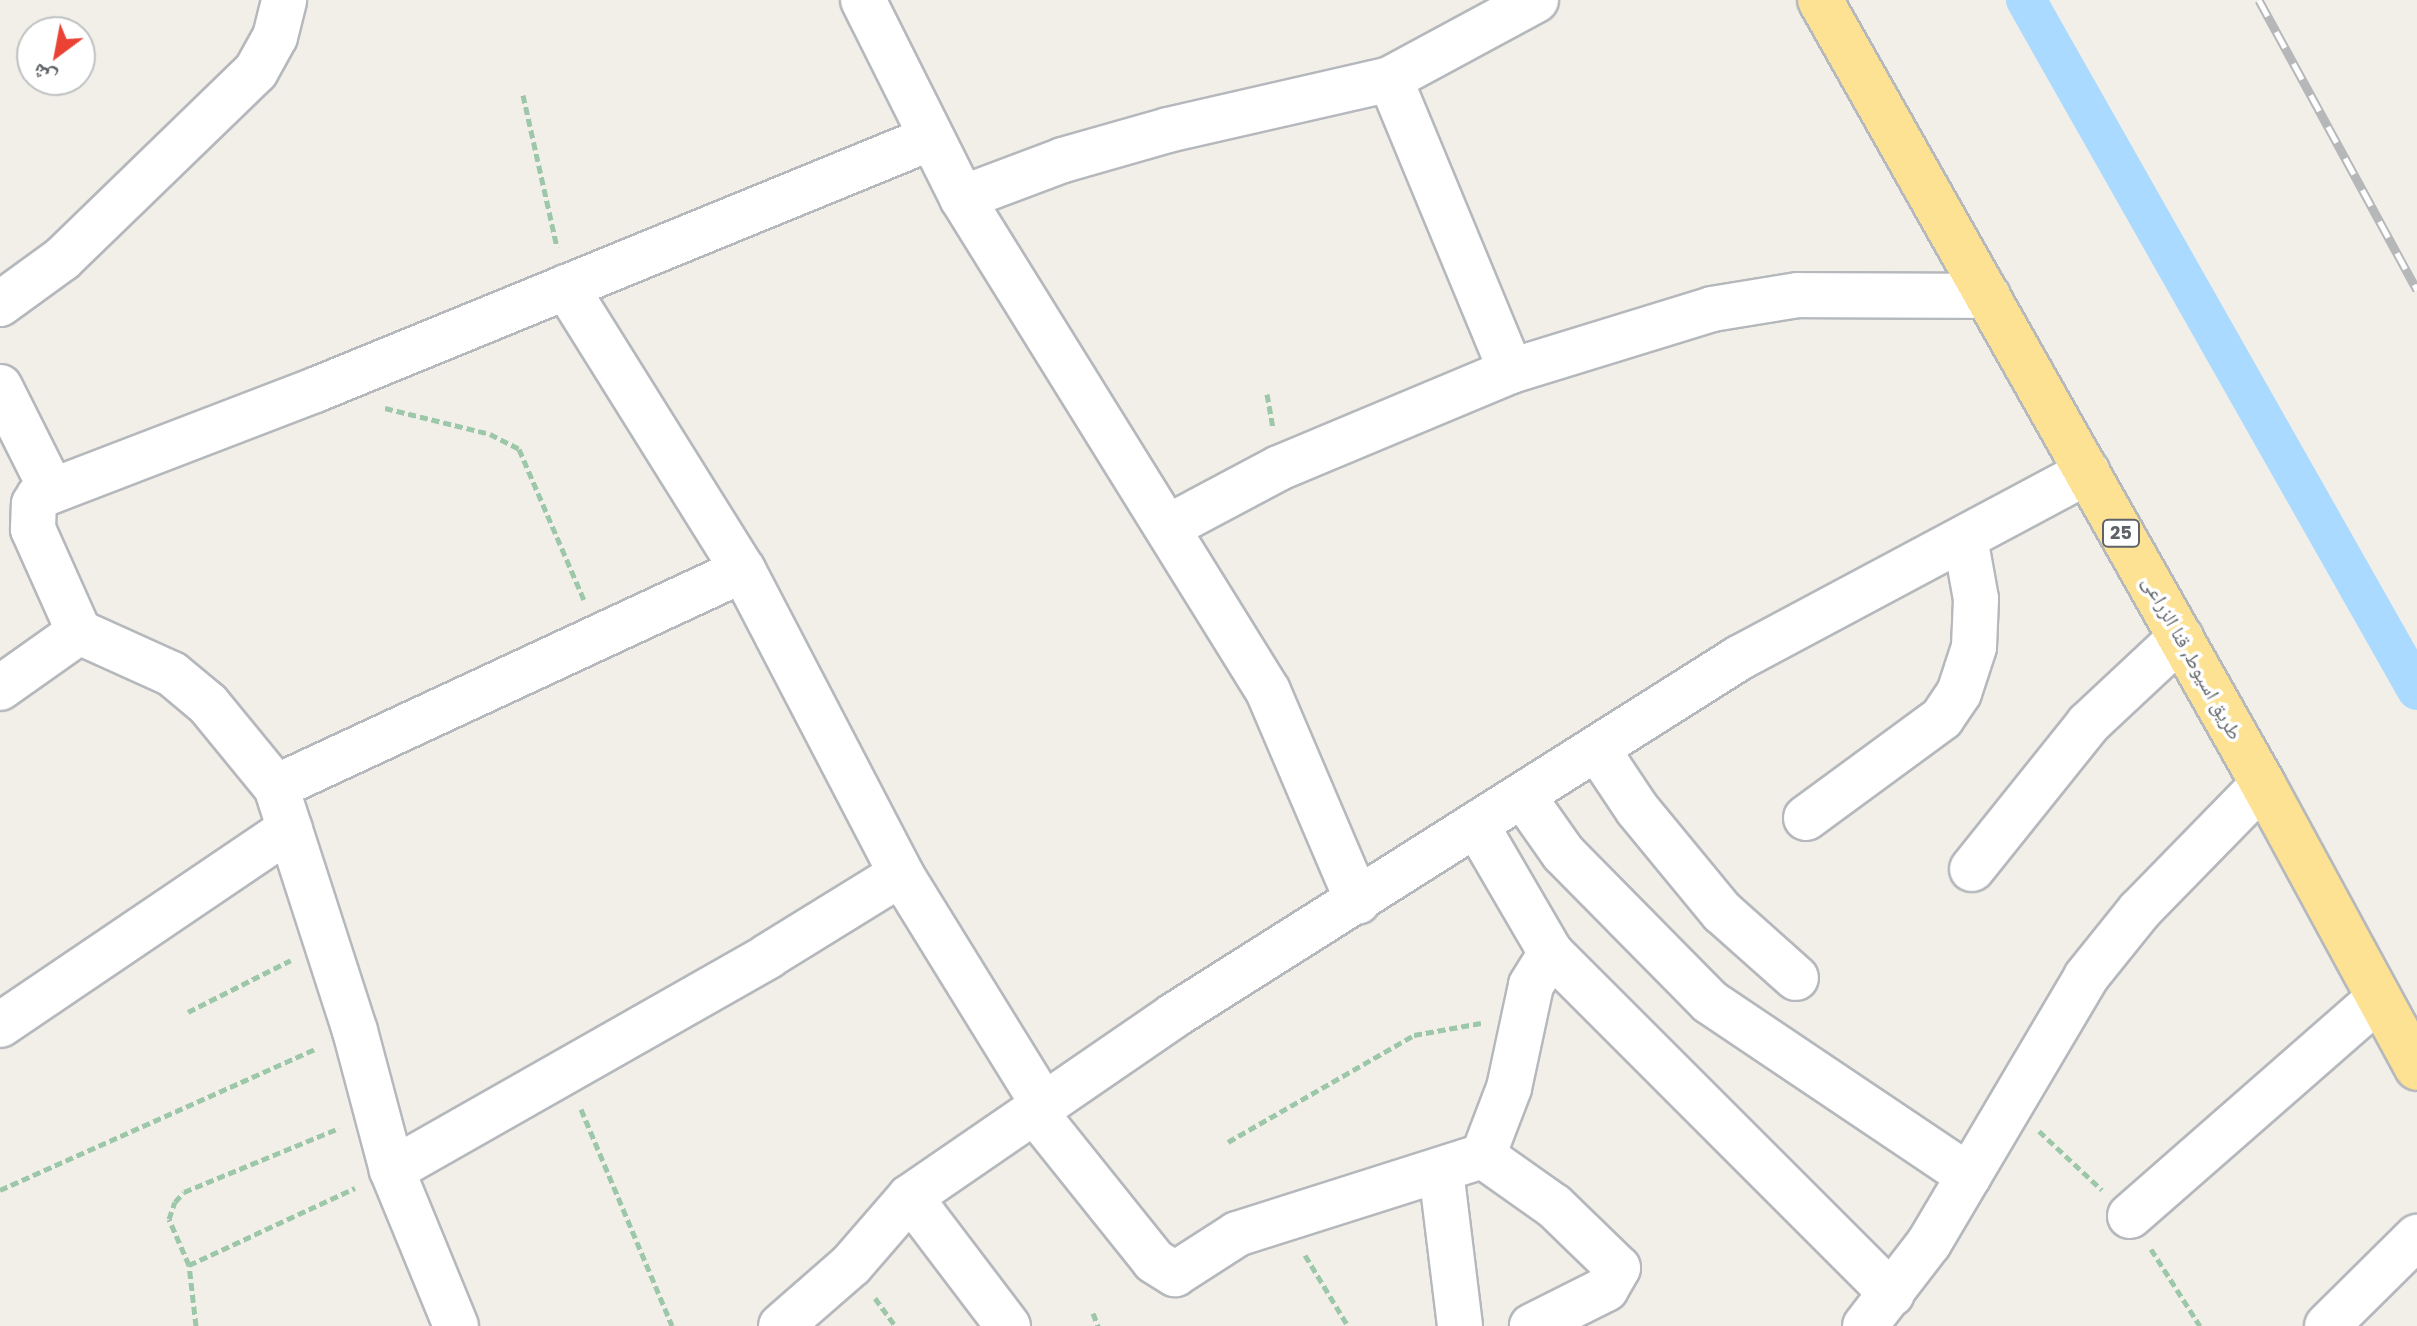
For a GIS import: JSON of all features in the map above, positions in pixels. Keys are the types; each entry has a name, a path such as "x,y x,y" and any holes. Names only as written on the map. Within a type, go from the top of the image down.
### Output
{"highway":[{"name":"طريق اسيوط, قنا الزراعى","path":"1820,0 2181,637 2417,1068"}],"street":[{"path":"0,304 62,259 256,71 275,37 284,0"},
{"path":"863,0 962,198 1170,526 1268,691 1358,902"},
{"path":"962,198 1063,160 1168,130 1390,79 1536,0"},
{"path":"1390,79 1511,371"},
{"path":"456,1326 392,1170 355,1031 324,944 276,787 208,704 172,674 79,632 33,529 34,504 52,491 315,390 931,138"},
{"path":"566,287 743,570 901,874 1039,1108 1154,1261 1170,1273 1180,1272 1237,1234 1282,1217 1483,1156 1509,1088 1531,985 1551,953"},
{"path":"1170,526 1279,468 1511,371 1712,309 1798,295 1988,296"},
{"path":"0,387 52,491"},
{"path":"781,1326 851,1265 910,1197 1173,1016 1358,902 1739,658 2087,472"},
{"path":"1806,818 1942,718 1959,693 1974,647 1976,599 1965,538"},
{"path":"276,787 599,634 743,570"},
{"path":"0,688 79,632"},
{"path":"1972,869 2088,724 2181,637"},
{"path":"1597,749 1637,809 1722,912 1796,978"},
{"path":"1477,826 1551,953 1879,1310 1969,1176 2086,977 2139,911 2263,784"},
{"path":"1523,796 1563,853 1710,1002 1969,1176"},
{"path":"0,1025 290,829"},
{"path":"392,1170 901,874"},
{"path":"2130,1216 2378,999"},
{"path":"1483,1156 1554,1206 1618,1268 1606,1289 1532,1326"},
{"path":"1441,1171 1460,1326"},
{"path":"910,1197 1008,1326"},
{"path":"2327,1326 2417,1237"}],"path":[{"path":"523,95 566,287"},
{"path":"315,390 490,434 519,449 599,634"},
{"path":"188,1012 324,944"},
{"path":"1228,1142 1414,1035 1525,1016"},
{"path":"0,1190 355,1031"},
{"path":"566,1071 672,1326"},
{"path":"2010,1104 2130,1216 2200,1326"},
{"path":"196,1326 189,1265 169,1219 184,1192 377,1112"},
{"path":"189,1265 392,1170"},
{"path":"1282,1217 1348,1326"},
{"path":"1093,1313 1098,1326"}],"waterway":[{"path":"2026,0 2417,690"}],"railway":[{"path":"2259,0 2417,290"}]}
